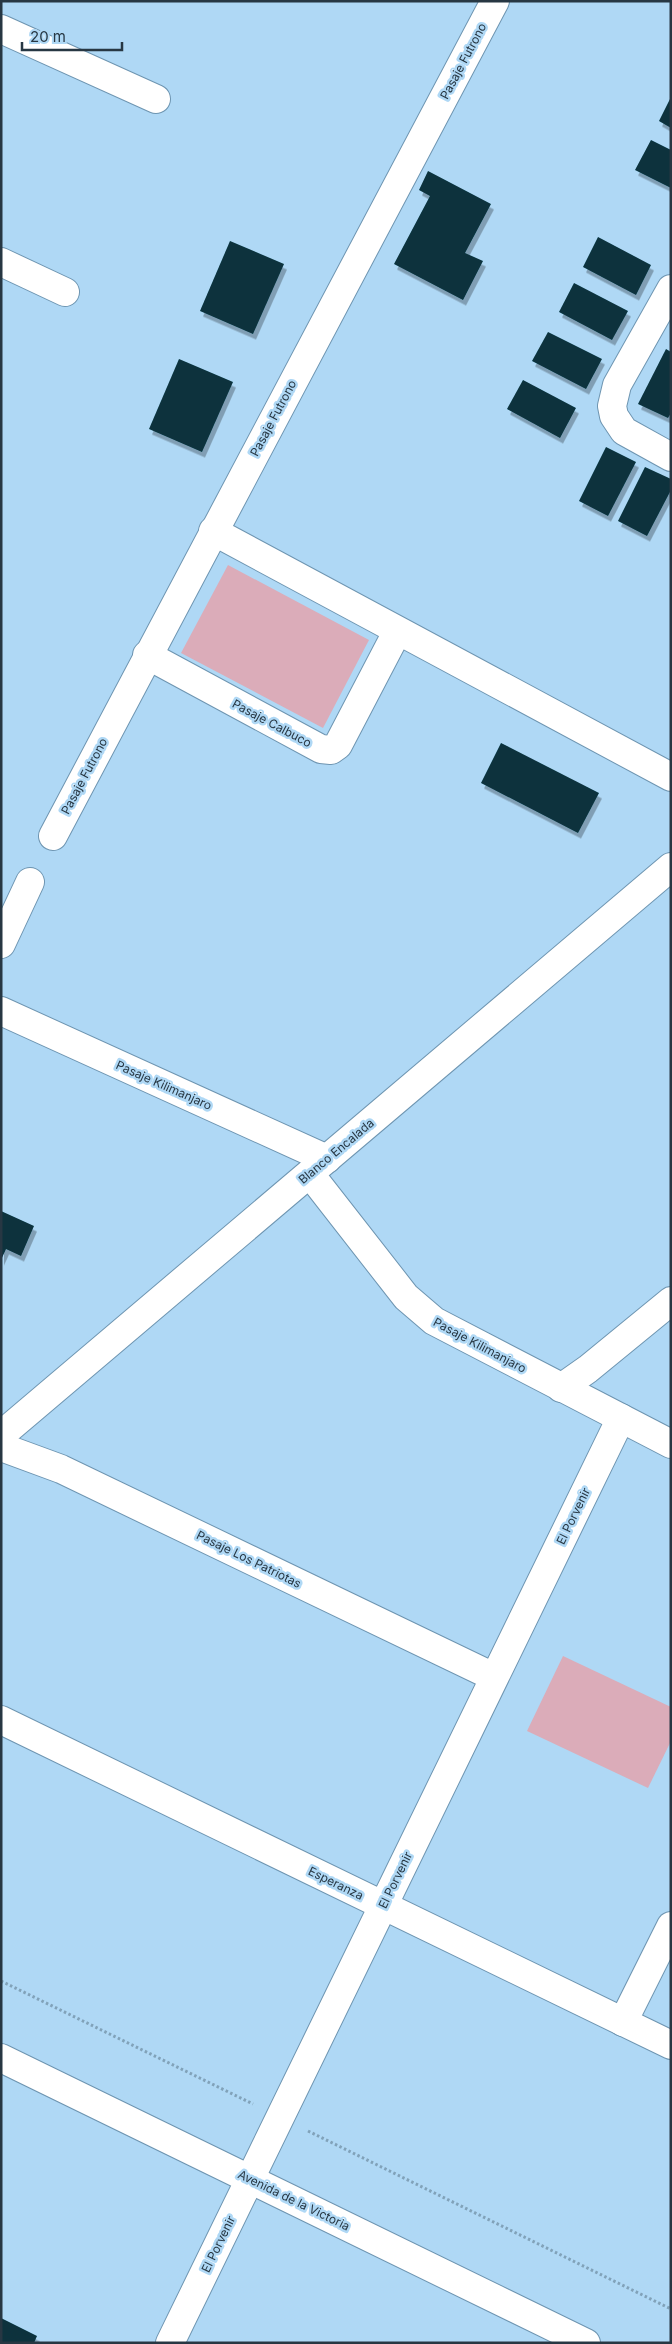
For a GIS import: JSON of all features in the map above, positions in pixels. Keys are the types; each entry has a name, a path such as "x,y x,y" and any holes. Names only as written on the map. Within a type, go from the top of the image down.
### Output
{"street":[{"name":"Pasaje Futrono","path":"53,836 147,655 495,1"},
{"path":"1,29 156,99"},
{"path":"1,262 65,292"},
{"path":"671,289 617,385 612,406 618,425 631,436 671,456"},
{"path":"213,531 397,632 671,777"},
{"name":"Pasaje Calbuco","path":"147,655 321,749 331,750 338,745 397,632"},
{"name":"Blanco Encalada","path":"1,1435 671,867"},
{"path":"1,944 30,882"},
{"name":"Pasaje Kilimanjaro","path":"1,1011 318,1166 395,1283 419,1309 449,1330 671,1444"},
{"path":"562,1388 671,1301"},
{"name":"El Porvenir","path":"170,2343 620,1418"},
{"name":"Pasaje Los Patriotas","path":"1,1447 62,1469 494,1677"},
{"name":"Esperanza","path":"1,1720 671,2045"},
{"path":"623,2022 671,1926"},
{"name":"Avenida de la Victoria","path":"1,2058 586,2343"}],"path":[{"path":"1,1981 671,2309"}],"shaded area":[{"path":"228,565 369,640 323,728 181,653"},
{"path":"563,1656 671,1707 671,1741 648,1788 527,1731"}],"building":[{"path":"671,97 671,128 659,121"},
{"path":"651,140 671,150 671,188 635,170"},
{"path":"428,171 491,204 465,253 483,261 463,300 394,264 430,196 419,190"},
{"path":"598,237 651,265 636,295 583,267"},
{"path":"230,241 284,264 253,334 200,311"},
{"path":"574,283 628,311 612,340 559,312"},
{"path":"548,332 602,359 586,389 532,361"},
{"path":"666,349 671,352 671,413 668,418 638,404"},
{"path":"179,359 233,382 202,452 149,429"},
{"path":"523,380 576,408 560,438 507,409"},
{"path":"606,447 636,462 608,516 579,501"},
{"path":"645,467 671,479 671,490 647,536 618,521"},
{"path":"501,743 599,793 578,833 481,783"},
{"path":"1,1211 34,1226 21,1256 6,1249 1,1260"},
{"path":"1,2318 37,2336 34,2343 1,2343"}]}
